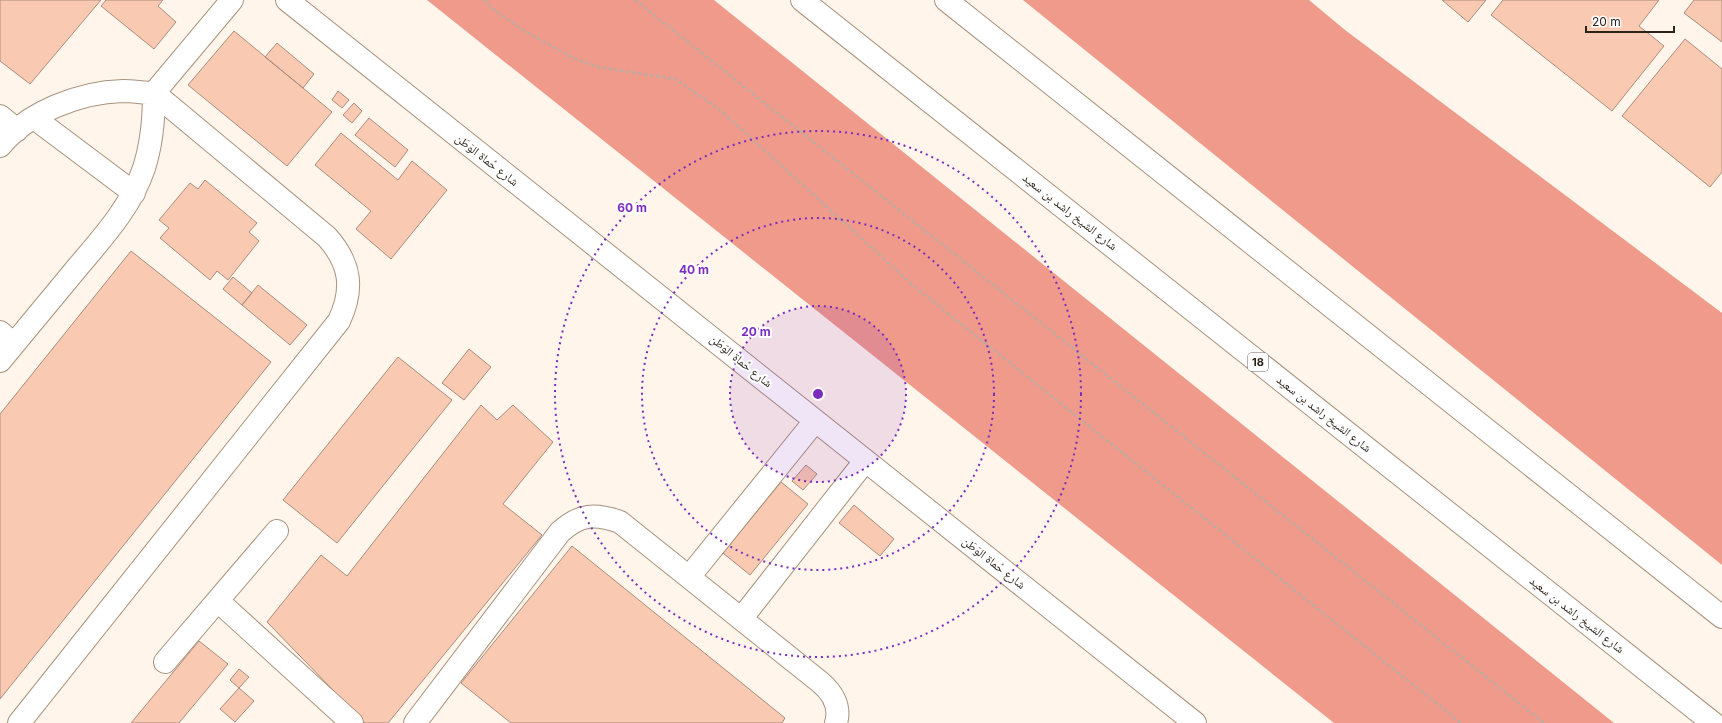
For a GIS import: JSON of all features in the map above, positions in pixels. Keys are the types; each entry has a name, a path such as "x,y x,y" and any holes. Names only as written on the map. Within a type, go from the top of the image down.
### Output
{"main road":[{"path":"0,361 7,338 117,220 134,192 144,169 151,144 154,119 154,93 232,0"},
{"name":"شارع حُماة الوَطَن","path":"286,0 1195,723"},
{"name":"شارع الشيخ راشد بن سعيد","path":"802,0 1713,723"},
{"path":"946,0 1722,617"},
{"path":"0,146 17,130 34,118 62,104 92,95 123,92 154,93 327,237 338,249 344,263 348,279 348,293 345,308 339,321 19,723"},
{"path":"0,116 17,130"},
{"path":"34,118 134,192"},
{"path":"689,577 815,420"},
{"path":"741,619 864,461"},
{"path":"415,723 560,532 569,524 580,518 592,516 606,517 620,522 828,689 834,698 837,708 836,723"},
{"path":"165,662 277,530"},
{"path":"218,601 352,723"}],"path":[{"path":"484,0 493,9 521,29 573,58 598,67 675,79 719,109 916,288 1461,723"},
{"path":"635,0 1544,723"}],"shaded area":[{"path":"427,0 714,0 1614,723 1334,723"},
{"path":"1023,0 1309,0 1345,30 1722,313 1722,565"}],"building":[{"path":"0,0 101,0 30,84 0,61"},
{"path":"106,0 163,0 158,6 176,22 154,49 101,6"},
{"path":"1442,0 1486,0 1468,22"},
{"path":"1503,0 1659,0 1639,26 1664,46 1612,111 1491,15"},
{"path":"1694,0 1722,0 1722,42 1684,13"},
{"path":"234,31 332,112 287,166 188,85"},
{"path":"1685,39 1722,69 1722,172 1710,187 1622,116"},
{"path":"277,43 314,74 303,88 265,57"},
{"path":"338,91 349,100 342,108 332,100"},
{"path":"354,103 362,111 352,123 343,115"},
{"path":"369,118 408,150 395,167 355,135"},
{"path":"341,133 398,180 412,161 447,190 391,259 356,229 371,211 315,165"},
{"path":"205,180 257,223 249,232 259,241 228,280 217,271 210,280 160,238 169,228 159,220 190,183 198,189"},
{"path":"131,251 271,362 0,699 0,414"},
{"path":"233,277 252,293 242,305 223,289"},
{"path":"258,285 307,325 290,345 242,305"},
{"path":"469,349 491,367 464,400 442,383"},
{"path":"398,357 452,400 337,543 283,500"},
{"path":"481,405 497,420 513,405 553,442 503,504 542,535 388,723 365,723 267,622 321,555 347,576"},
{"path":"806,465 817,474 803,490 792,481"},
{"path":"781,482 808,504 750,575 723,553"},
{"path":"854,505 894,539 880,556 839,523"},
{"path":"572,546 785,718 782,723 511,723 461,683"},
{"path":"199,641 228,664 179,723 131,723"},
{"path":"239,669 249,677 239,688 230,680"},
{"path":"239,688 254,701 235,722 220,709"}]}
